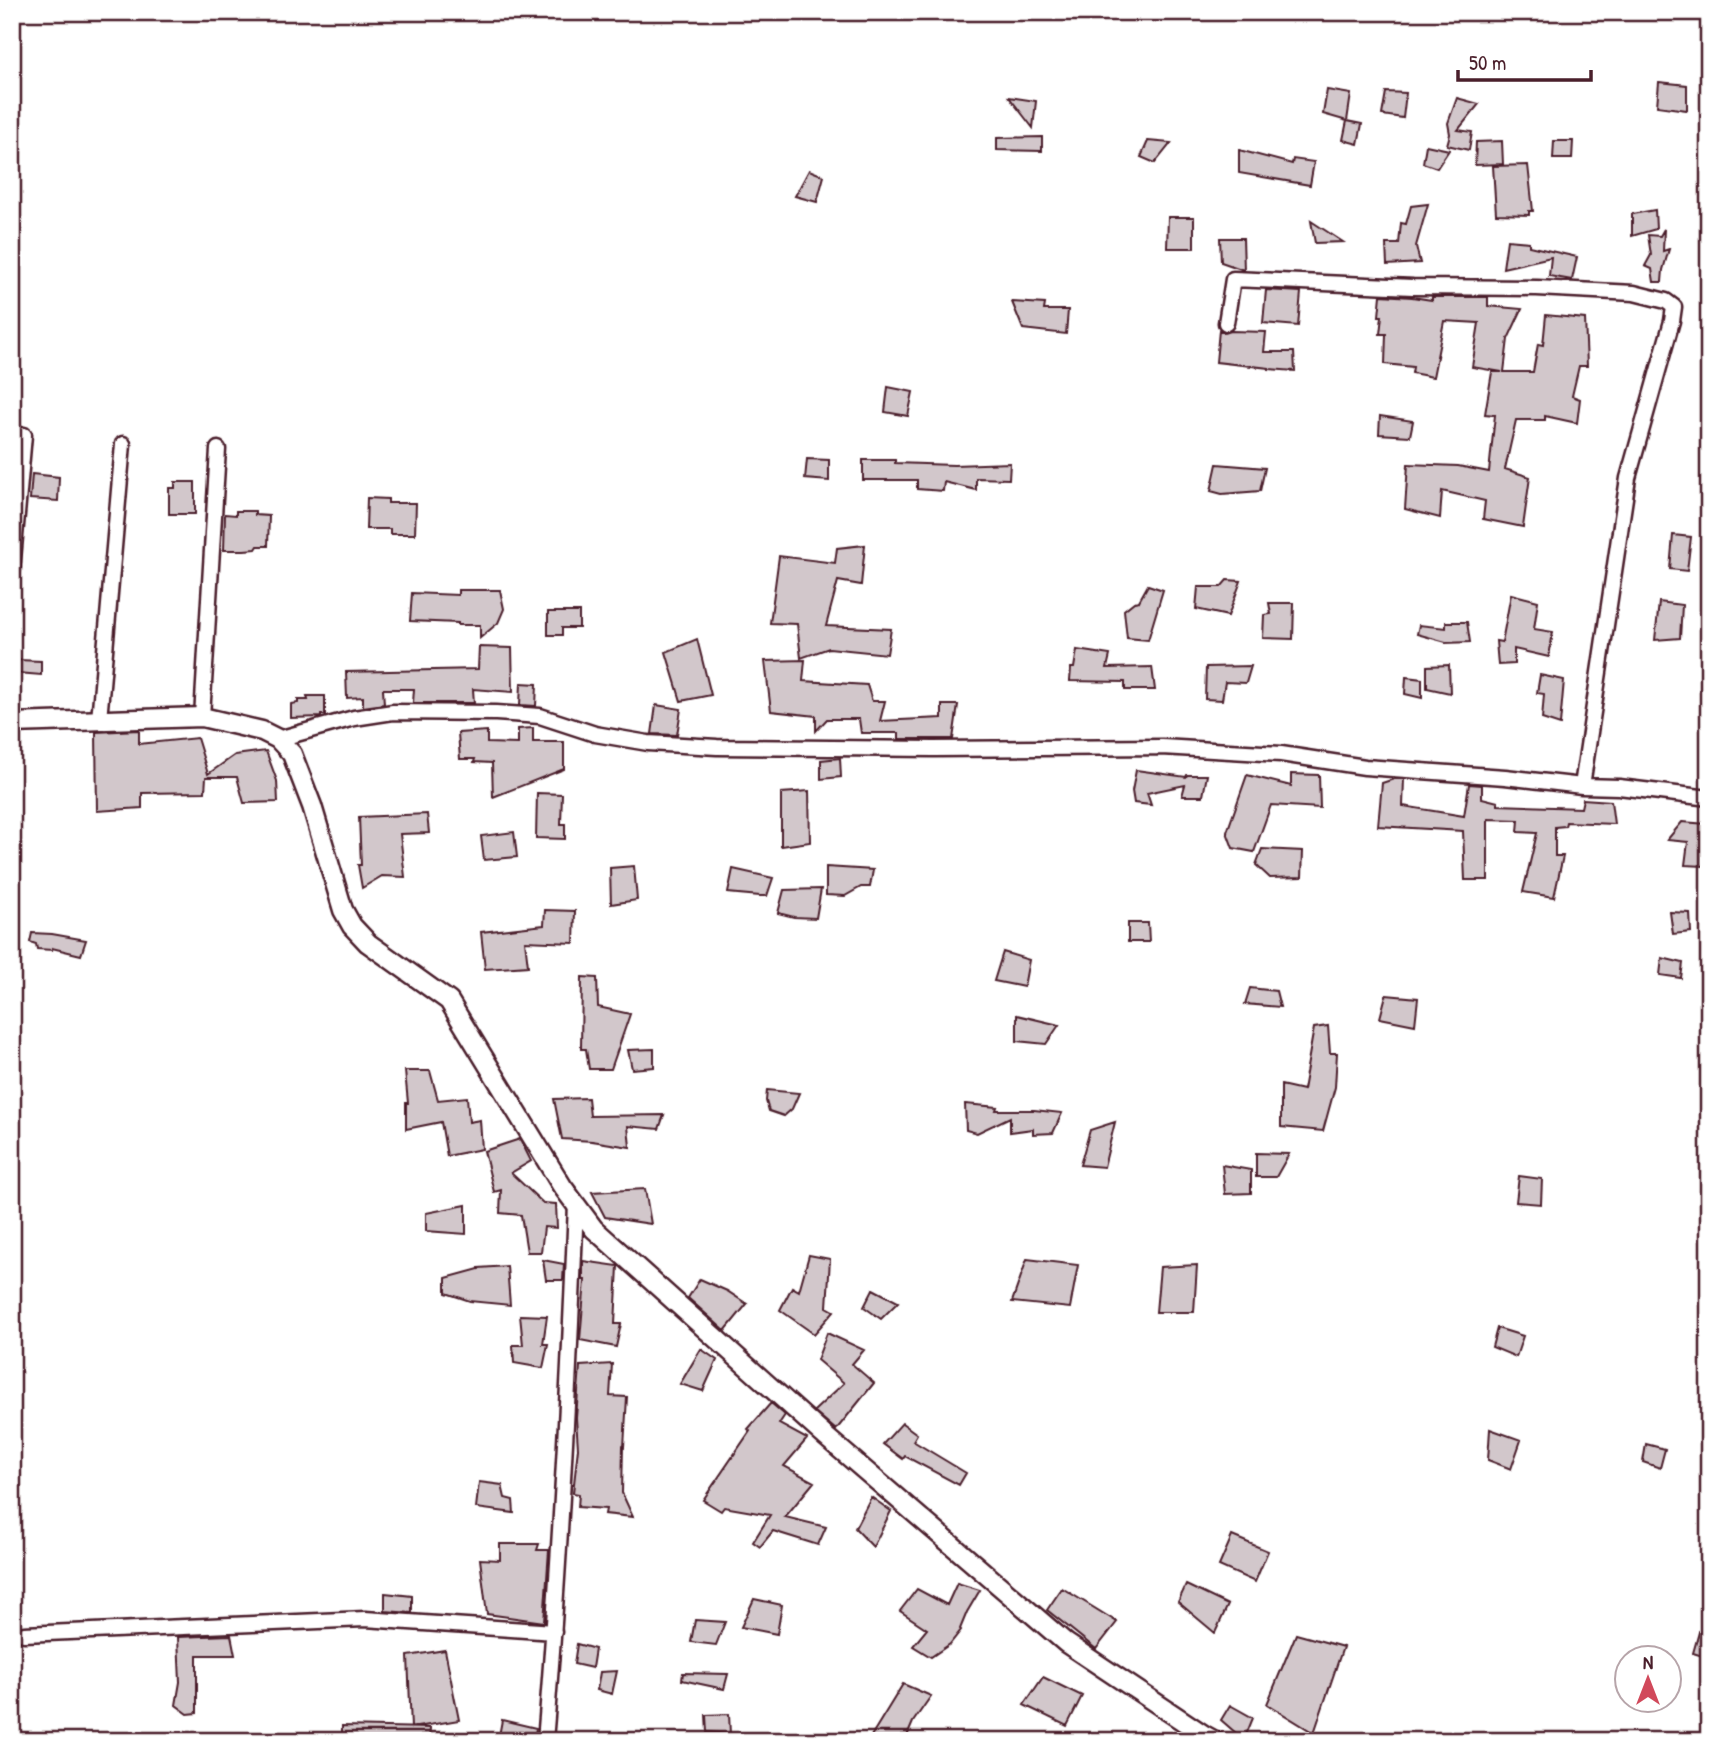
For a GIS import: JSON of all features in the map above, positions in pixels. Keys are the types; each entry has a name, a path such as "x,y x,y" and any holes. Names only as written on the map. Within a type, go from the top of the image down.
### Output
{"street":[{"path":"1226,323 1233,279 1634,293 1666,301 1674,307 1628,478 1583,786"},
{"path":"12,571 24,435"},
{"path":"99,720 123,444"},
{"path":"202,718 218,449"},
{"path":"278,739 354,718 393,712 496,713 540,716 595,734 648,743 689,746 934,749 1162,747 1281,754 1364,767 1619,787 1709,798"},
{"path":"12,723 202,718 262,731 278,739 292,754 312,806 343,910 352,926 368,943 449,1001 562,1186 594,1229 826,1437 1066,1643 1215,1741"},
{"path":"545,1741 567,1430 576,1204"},
{"path":"24,1634 365,1619 554,1632"}],"building":[{"path":"1659,82 1687,85 1687,110 1657,106"},
{"path":"1327,90 1351,94 1347,121 1323,114"},
{"path":"1386,92 1406,93 1403,118 1382,115"},
{"path":"1009,97 1036,101 1033,128"},
{"path":"1457,98 1479,104 1458,130 1472,132 1469,150 1447,145 1450,134 1448,123"},
{"path":"1347,121 1362,124 1358,144 1343,140"},
{"path":"1042,137 1042,151 997,150 997,138"},
{"path":"1148,141 1171,143 1155,163 1141,157"},
{"path":"1502,141 1503,164 1475,165 1476,142"},
{"path":"1554,141 1573,141 1572,159 1553,159"},
{"path":"1426,145 1449,150 1437,168 1423,163"},
{"path":"1239,150 1292,164 1293,159 1314,162 1310,185 1239,173"},
{"path":"1528,165 1533,211 1529,211 1529,215 1496,214 1493,166"},
{"path":"809,170 824,176 817,202 795,196"},
{"path":"1428,204 1416,246 1420,263 1387,265 1386,244 1399,244 1401,223 1406,224 1411,206"},
{"path":"1655,210 1656,229 1632,236 1632,214"},
{"path":"1168,217 1194,217 1194,248 1167,248"},
{"path":"1311,221 1343,242 1315,243"},
{"path":"1664,229 1663,251 1669,249 1662,282 1654,282 1652,269 1645,266 1651,255 1648,235 1660,236"},
{"path":"1220,238 1243,238 1244,270 1221,262"},
{"path":"1507,240 1529,242 1529,246 1577,257 1572,280 1549,276 1551,257 1503,268"},
{"path":"1266,290 1301,292 1298,326 1263,323"},
{"path":"1381,295 1432,300 1432,297 1488,297 1488,306 1522,309 1508,339 1504,372 1533,372 1538,344 1543,345 1546,315 1585,319 1587,366 1579,366 1572,396 1580,399 1577,423 1545,416 1545,420 1516,420 1505,469 1530,477 1523,527 1483,519 1485,501 1442,491 1440,518 1405,509 1408,464 1458,466 1489,472 1495,415 1485,414 1492,372 1502,372 1472,367 1479,323 1444,321 1433,377 1412,373 1413,367 1385,364 1386,334 1380,334"},
{"path":"1012,302 1045,304 1044,310 1068,310 1066,334 1023,329"},
{"path":"1219,330 1225,333 1266,332 1264,352 1294,352 1295,371 1216,362"},
{"path":"888,387 913,392 908,416 885,412"},
{"path":"1380,416 1413,421 1410,436 1379,434"},
{"path":"807,459 829,460 829,481 805,479"},
{"path":"863,460 954,465 1010,463 1009,479 976,478 976,490 944,482 943,491 917,489 917,480 863,480"},
{"path":"1217,464 1265,468 1260,491 1222,494 1211,491"},
{"path":"32,474 59,477 58,501 30,499"},
{"path":"175,482 195,482 195,514 169,514 169,488 175,488"},
{"path":"367,498 388,499 388,503 416,503 415,534 390,534 390,529 366,529"},
{"path":"236,511 255,511 255,515 269,516 268,546 224,550 225,514 236,515"},
{"path":"1673,535 1691,537 1687,571 1670,569"},
{"path":"865,545 861,585 838,581 826,626 891,629 887,654 829,648 801,658 797,624 770,623 779,556 835,563 837,548"},
{"path":"1227,580 1241,581 1228,616 1196,609 1198,587 1221,587"},
{"path":"1148,585 1163,590 1148,640 1127,638 1124,610 1139,601"},
{"path":"458,590 500,590 504,609 498,623 480,638 480,625 410,621 412,593 458,595"},
{"path":"1511,594 1538,601 1534,629 1553,632 1549,657 1514,649 1514,664 1498,665 1496,641 1502,642"},
{"path":"1659,602 1682,605 1680,638 1655,640"},
{"path":"1269,603 1294,603 1293,639 1263,638 1264,615 1271,614"},
{"path":"548,612 579,612 579,628 562,628 562,635 548,635"},
{"path":"1446,622 1467,622 1470,642 1446,643 1417,634 1419,625 1446,628"},
{"path":"697,639 711,695 681,701 666,652"},
{"path":"479,647 512,648 513,692 473,689 474,703 413,703 414,689 383,689 384,704 363,707 363,697 347,698 346,672 478,669"},
{"path":"1077,650 1110,655 1107,668 1152,667 1155,690 1125,690 1125,682 1070,681"},
{"path":"18,660 41,661 41,675 18,673"},
{"path":"805,660 803,681 867,685 872,701 885,701 880,721 942,718 942,705 958,705 953,739 899,739 899,733 861,733 859,719 827,719 816,731 816,716 771,711 765,661"},
{"path":"1449,665 1450,693 1427,688 1427,666"},
{"path":"1251,666 1246,683 1225,682 1222,700 1205,699 1206,667"},
{"path":"1540,675 1564,680 1560,725 1542,719 1544,694 1537,693"},
{"path":"1406,677 1422,679 1422,698 1405,694"},
{"path":"521,683 537,684 536,706 520,705"},
{"path":"307,696 325,696 325,715 291,718 291,704 298,703 298,700 308,700"},
{"path":"656,705 681,709 677,735 652,734"},
{"path":"533,728 533,742 564,742 564,769 493,797 492,763 460,759 458,733 487,731 487,743 518,744 518,729"},
{"path":"139,730 139,744 197,738 208,774 235,755 266,751 277,781 278,802 244,803 237,777 206,777 205,792 142,793 142,808 97,811 96,732"},
{"path":"840,758 841,777 821,779 821,760"},
{"path":"1136,770 1186,777 1207,775 1203,796 1182,796 1185,785 1147,793 1151,805 1134,803 1132,791"},
{"path":"1291,774 1319,775 1320,808 1271,805 1254,852 1233,848 1227,832 1247,775 1291,786"},
{"path":"1404,779 1403,806 1464,816 1469,784 1482,785 1482,798 1498,802 1498,805 1581,808 1583,799 1611,801 1614,824 1566,822 1565,826 1555,827 1555,856 1563,856 1554,897 1523,892 1537,833 1518,832 1519,820 1488,819 1488,880 1465,880 1463,831 1378,826 1382,783"},
{"path":"809,791 810,842 781,846 781,793"},
{"path":"537,793 562,794 561,824 565,824 565,839 536,838"},
{"path":"427,814 429,833 400,834 405,877 382,876 362,888 358,865 361,865 359,817"},
{"path":"1682,822 1707,824 1703,838 1704,866 1685,865 1688,842 1667,840"},
{"path":"514,832 517,857 484,860 481,836"},
{"path":"1262,849 1303,851 1302,877 1270,878 1256,865"},
{"path":"634,866 637,900 611,904 610,868"},
{"path":"826,867 873,870 870,887 861,887 845,896 826,895"},
{"path":"733,869 773,878 767,896 728,893"},
{"path":"821,889 816,918 778,913 784,890"},
{"path":"545,910 575,911 574,943 525,941 528,966 485,969 481,932 544,925"},
{"path":"1670,912 1690,913 1691,932 1673,934"},
{"path":"1128,923 1148,923 1149,942 1128,942"},
{"path":"32,933 86,940 81,955 52,948 37,949 36,944 30,942"},
{"path":"1003,952 1029,960 1024,987 994,981"},
{"path":"1662,958 1683,963 1681,978 1660,975"},
{"path":"582,977 597,978 598,1007 630,1014 611,1069 589,1069 586,1049 581,1049"},
{"path":"1250,988 1276,991 1280,1007 1245,1004"},
{"path":"1386,995 1418,998 1415,1025 1380,1018"},
{"path":"1017,1015 1059,1025 1046,1044 1017,1041"},
{"path":"1328,1026 1330,1053 1337,1053 1335,1087 1323,1131 1281,1127 1281,1085 1303,1090 1314,1028"},
{"path":"654,1049 654,1067 632,1069 628,1050"},
{"path":"405,1071 430,1071 438,1100 467,1097 469,1122 480,1120 482,1149 447,1156 441,1122 406,1129 408,1103"},
{"path":"767,1090 799,1093 792,1109 784,1116 769,1111"},
{"path":"588,1098 590,1116 664,1115 659,1129 628,1126 630,1147 562,1139 554,1099"},
{"path":"965,1104 997,1107 996,1110 1062,1113 1053,1133 1033,1134 1033,1129 1010,1132 1010,1117 977,1133 966,1130"},
{"path":"1115,1122 1104,1167 1080,1165 1090,1130"},
{"path":"520,1139 531,1161 511,1173 543,1203 556,1204 557,1228 544,1227 541,1252 527,1252 521,1215 500,1213 501,1190 494,1192 484,1151"},
{"path":"1256,1153 1289,1154 1276,1177 1256,1177"},
{"path":"1222,1165 1251,1170 1251,1193 1225,1194"},
{"path":"1519,1176 1542,1179 1541,1204 1516,1202"},
{"path":"645,1189 651,1224 605,1217 592,1192"},
{"path":"466,1205 466,1234 426,1231 426,1213"},
{"path":"809,1255 830,1259 827,1307 834,1311 814,1334 780,1310 792,1287 799,1291"},
{"path":"1027,1259 1078,1265 1070,1308 1012,1302"},
{"path":"543,1260 564,1264 563,1280 546,1280"},
{"path":"583,1261 618,1266 615,1324 621,1324 616,1347 580,1340 585,1280"},
{"path":"1197,1265 1194,1312 1156,1312 1160,1267"},
{"path":"507,1266 510,1305 470,1301 446,1293 446,1278 479,1268"},
{"path":"700,1279 747,1304 725,1331 688,1298"},
{"path":"873,1289 898,1302 881,1319 864,1307"},
{"path":"520,1315 547,1316 543,1344 548,1344 543,1368 514,1363 513,1345 523,1345"},
{"path":"1497,1328 1523,1336 1516,1357 1492,1347"},
{"path":"827,1333 864,1350 852,1364 874,1383 836,1430 814,1411 844,1383 817,1360"},
{"path":"701,1349 717,1360 703,1391 680,1384"},
{"path":"612,1364 610,1396 627,1397 622,1493 633,1517 605,1514 606,1509 578,1507 579,1494 573,1493 578,1448 576,1418 580,1366"},
{"path":"771,1403 785,1415 779,1424 807,1439 784,1466 814,1482 785,1517 826,1527 818,1545 773,1531 760,1547 753,1542 770,1515 724,1507 721,1511 703,1500 750,1431 748,1429"},
{"path":"902,1423 917,1434 913,1441 966,1473 959,1485 905,1456 903,1459 883,1444"},
{"path":"1490,1429 1521,1440 1511,1469 1488,1460"},
{"path":"1646,1444 1665,1449 1660,1468 1643,1462"},
{"path":"479,1482 502,1485 505,1498 513,1500 514,1513 476,1508"},
{"path":"871,1497 891,1511 873,1547 855,1528"},
{"path":"1232,1536 1268,1551 1255,1582 1219,1566"},
{"path":"500,1544 539,1544 537,1550 549,1550 544,1622 487,1614 480,1559 500,1560"},
{"path":"957,1583 980,1590 967,1612 961,1630 950,1644 931,1657 913,1646 927,1629 900,1611 917,1589 947,1605"},
{"path":"1186,1585 1228,1605 1215,1633 1178,1602"},
{"path":"1062,1588 1117,1622 1096,1649 1047,1610"},
{"path":"385,1593 412,1596 412,1613 385,1611"},
{"path":"754,1599 782,1605 777,1634 741,1627"},
{"path":"1705,1611 1709,1611 1709,1658 1693,1653"},
{"path":"695,1620 725,1622 716,1645 691,1642"},
{"path":"1296,1634 1343,1647 1314,1733 1267,1704"},
{"path":"231,1635 235,1655 197,1655 197,1713 188,1714 176,1705 180,1682 178,1637"},
{"path":"577,1644 595,1649 592,1668 574,1664"},
{"path":"445,1650 459,1720 411,1728 408,1656"},
{"path":"617,1671 612,1694 597,1690 600,1672"},
{"path":"683,1673 728,1674 724,1689 682,1680"},
{"path":"1043,1677 1082,1696 1067,1726 1024,1705"},
{"path":"903,1684 931,1696 913,1722 905,1741 868,1741"},
{"path":"1230,1705 1253,1718 1244,1740 1221,1720"},
{"path":"729,1714 730,1734 707,1732 706,1715"},
{"path":"502,1720 536,1728 534,1741 498,1741"},
{"path":"342,1726 430,1728 429,1741 342,1741"}]}
